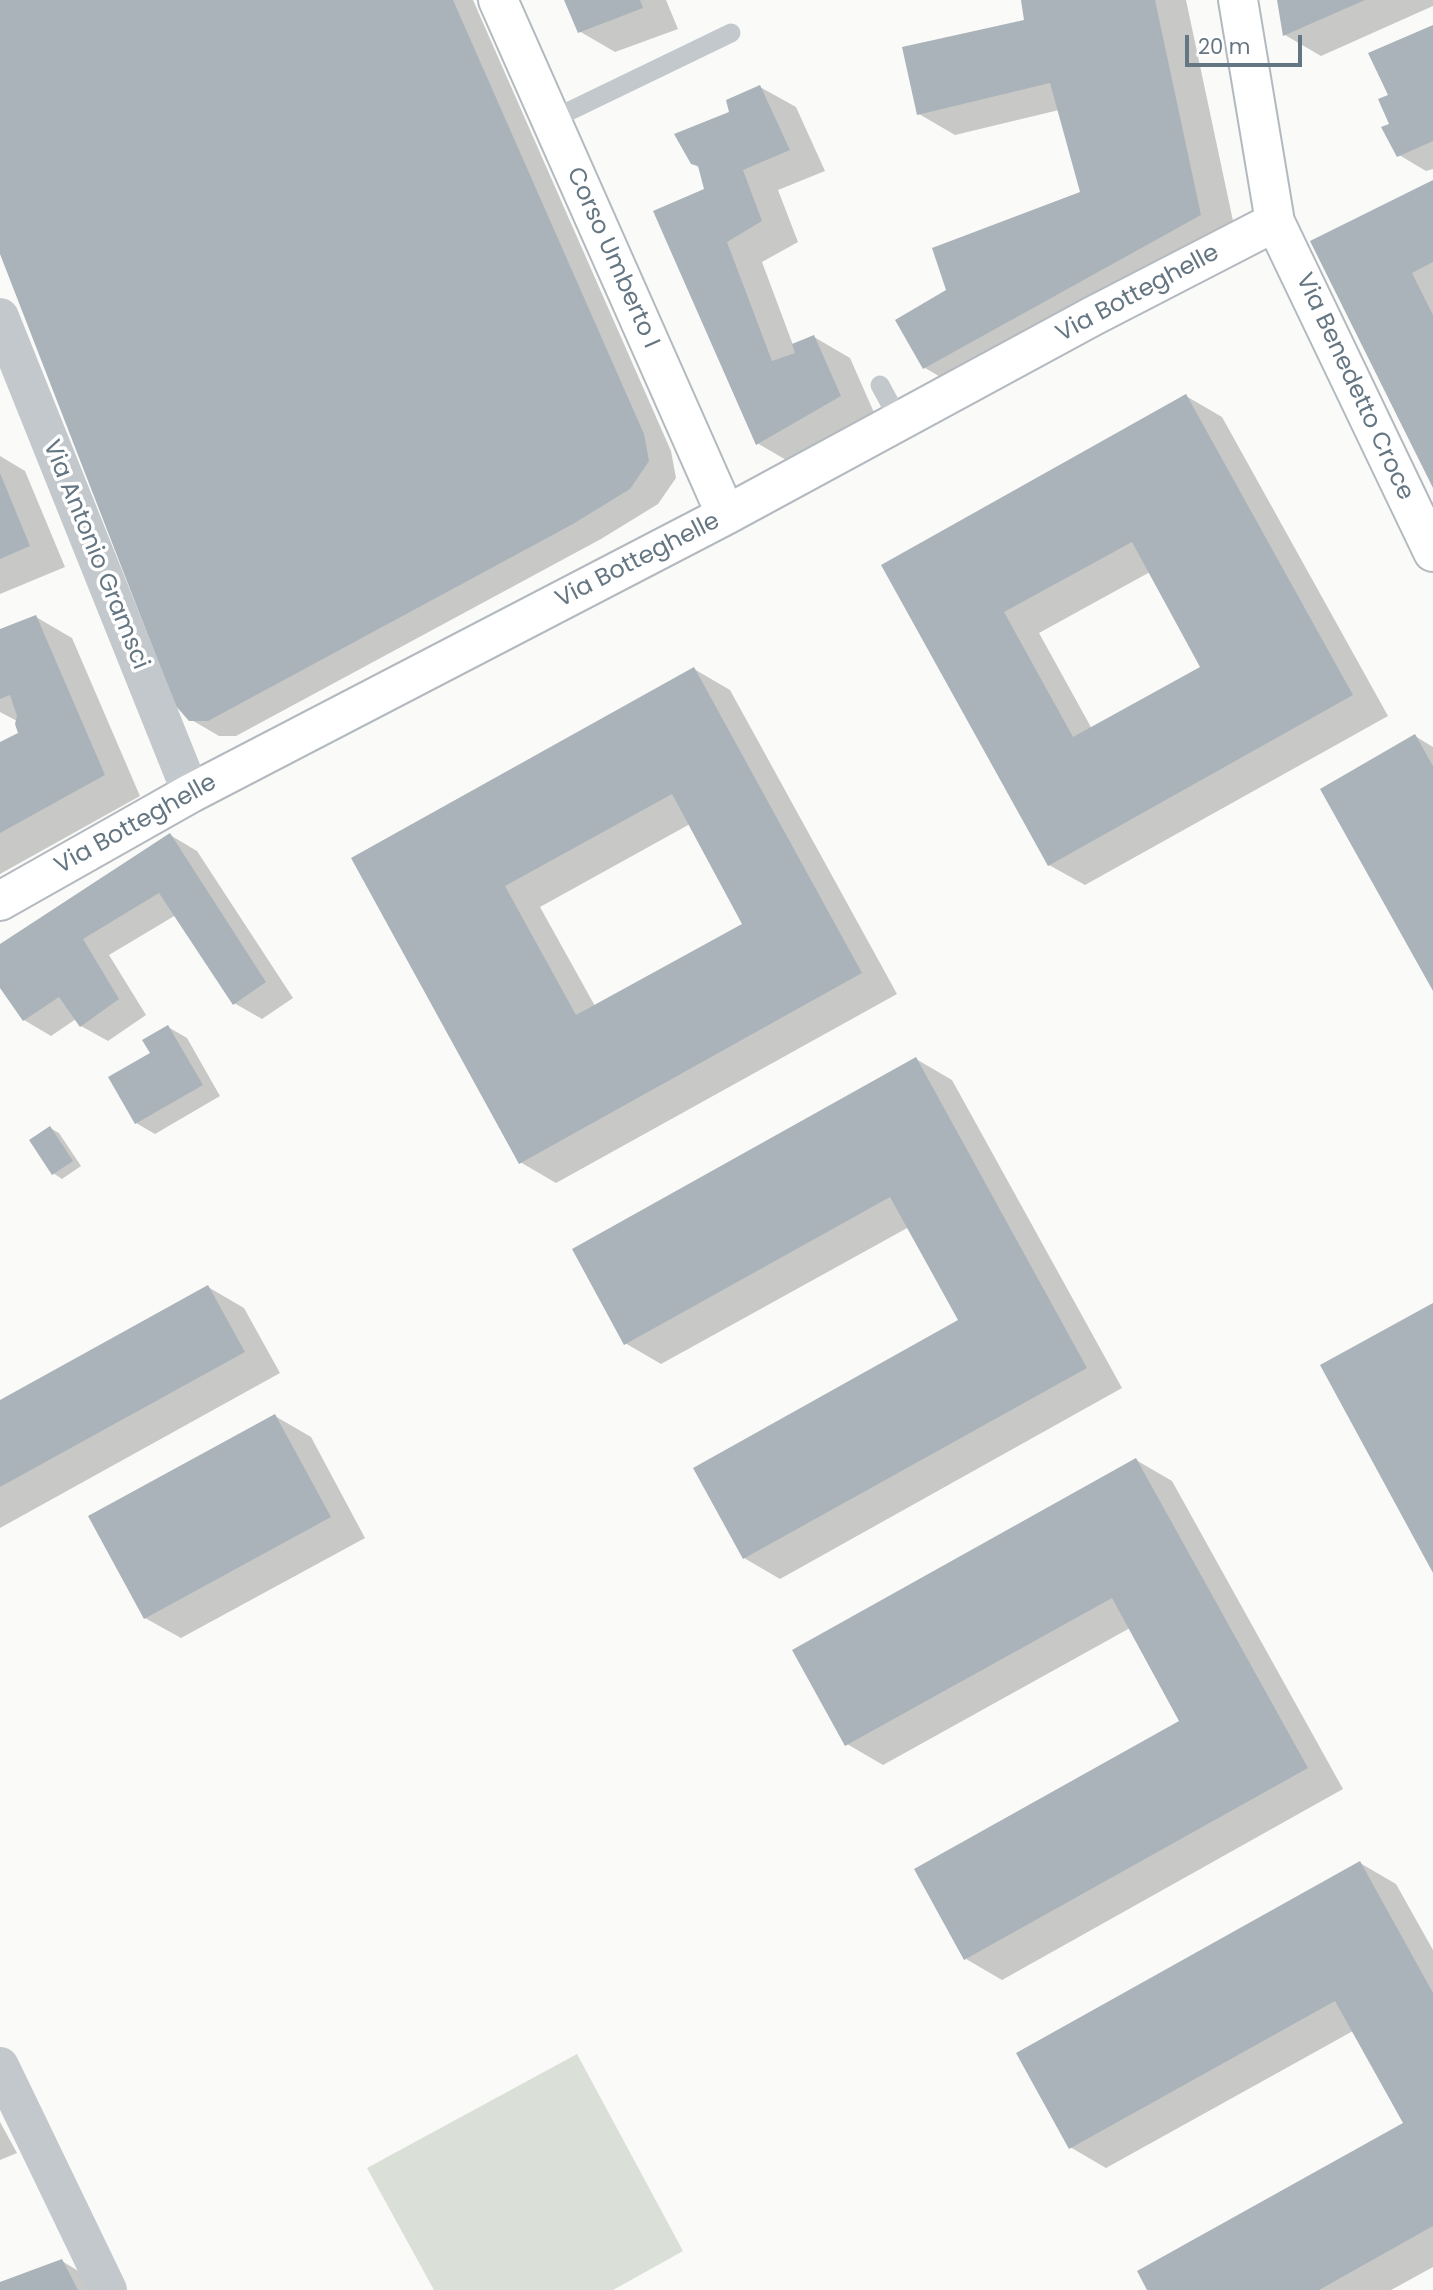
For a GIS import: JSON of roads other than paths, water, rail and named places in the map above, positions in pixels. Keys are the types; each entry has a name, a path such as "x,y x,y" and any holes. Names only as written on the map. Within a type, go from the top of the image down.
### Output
{"main road":[{"name":"Corso Umberto I","path":"498,0 726,515"},
{"name":"Via Benedetto Croce","path":"1238,0 1276,222 1433,552"},
{"name":"Via Botteghelle","path":"0,901 191,793 726,515 1093,316 1276,222"}],"street":[{"name":"Via Antonio Gramsci","path":"0,317 191,793"},
{"path":"0,2066 108,2290"}],"lane":[{"path":"551,120 731,33"},
{"path":"880,385 900,422"}]}
